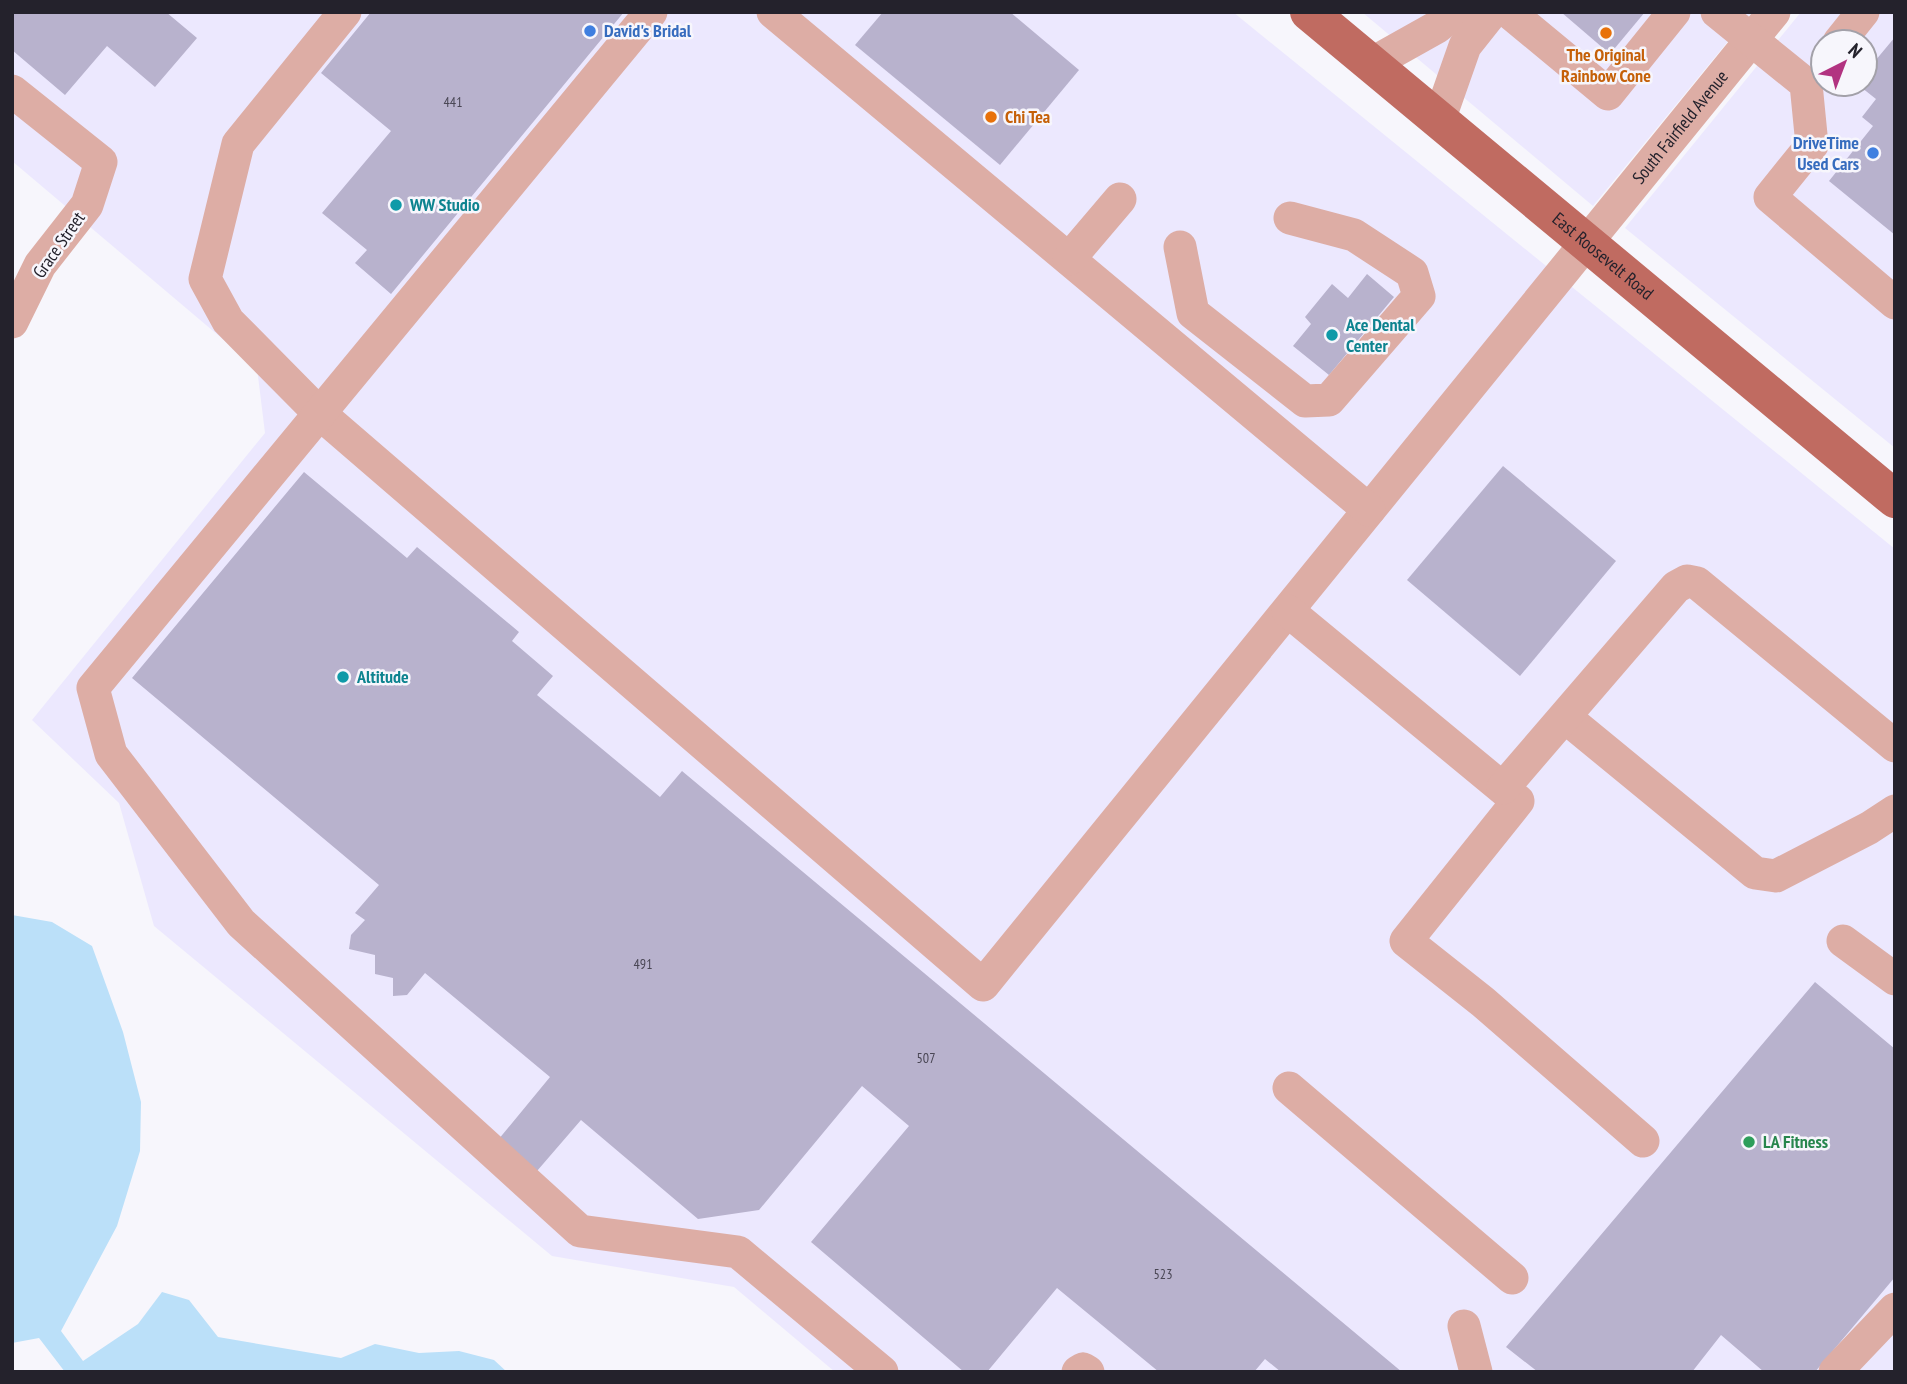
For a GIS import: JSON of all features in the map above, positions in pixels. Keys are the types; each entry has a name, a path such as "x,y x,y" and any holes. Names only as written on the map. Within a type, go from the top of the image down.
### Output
{"main road":[{"name":"East Roosevelt Road","path":"1315,14 1586,244 1887,483"}],"street":[{"path":"318,412 228,321 205,279 238,145 345,12"},
{"path":"651,12 318,412 93,688 111,754 240,923 580,1231 738,1252 882,1372"},
{"path":"773,12 1369,510"},
{"path":"1371,64 1437,27 1456,12"},
{"path":"1439,120 1465,47 1492,12"},
{"path":"1509,12 1608,93 1674,12"},
{"path":"1717,12 1752,40 1809,71"},
{"name":"South Fairfield Avenue","path":"318,412 983,985 1774,12"},
{"path":"1850,28 1863,12"},
{"name":"Grace Street","path":"12,91 101,162 87,205 40,265 12,322"},
{"path":"1814,98 1812,145 1770,197 1895,303"},
{"path":"1069,259 1121,199"},
{"path":"1181,247 1193,313 1305,401 1329,400 1419,296 1412,274 1354,235 1290,218"},
{"path":"1223,389 1250,358"},
{"path":"1503,788 1676,587 1686,581 1697,583 1895,746"},
{"path":"1288,611 1518,801 1406,942 1483,1002 1643,1141"},
{"path":"1565,717 1755,873 1766,877 1776,876 1858,834 1895,810"},
{"path":"1843,942 1895,979"},
{"path":"1289,1088 1512,1278"},
{"path":"1835,1372 1895,1309"},
{"path":"1464,1326 1476,1372"},
{"path":"1078,1372 1083,1369 1088,1372"}],"shaded area":[{"path":"12,12 1233,12 1895,549 1895,1372 835,1372 734,1287 552,1256 154,926 119,803 32,720 265,433 257,368 12,161"},
{"path":"1362,12 1752,12 1593,206"},
{"path":"1801,12 1895,12 1895,448 1625,228"}],"water":[{"path":"12,915 52,922 92,946 123,1032 141,1102 140,1151 117,1226 61,1331 83,1361 138,1324 162,1292 189,1300 218,1337 341,1358 375,1344 419,1353 459,1351 494,1360 507,1372 65,1372 39,1338 12,1343"}],"building":[{"path":"12,12 166,12 197,38 155,87 107,46 65,95 12,50"},
{"path":"371,12 624,12 391,294 355,263 367,250 322,213 391,131 321,73"},
{"name":"Chi Tea","path":"883,12 1010,12 1079,70 1000,165 855,45"},
{"name":"The Original Rainbow Cone","path":"1561,12 1645,12 1610,54"},
{"name":"DriveTime Used Cars","path":"1895,37 1895,235 1829,181 1873,126 1862,117 1875,98 1879,98 1879,56"},
{"name":"Ace Dental Center","path":"1367,274 1394,297 1329,375 1293,346 1311,324 1305,317 1332,284 1348,298"},
{"path":"1503,466 1616,561 1520,676 1407,580"},
{"path":"304,472 407,558 417,547 519,632 512,641 553,676 537,695 660,797 682,771 1402,1372 1281,1372 1265,1359 1254,1372 1159,1372 1057,1288 987,1372 964,1372 811,1242 909,1126 862,1086 759,1210 698,1219 581,1120 537,1171 498,1140 550,1077 425,973 407,995 393,996 393,978 375,974 375,955 349,949 351,935 365,920 355,913 379,885 132,678"},
{"path":"1815,982 1895,1049 1895,1277 1815,1372 1764,1372 1721,1335 1692,1372 1538,1372 1506,1347"}],"place":[{"name":"David's Bridal","path":"590,31"},
{"name":"The Original Rainbow Cone","path":"1606,33"},
{"name":"Chi Tea","path":"991,117"},
{"name":"DriveTime Used Cars","path":"1873,153"},
{"name":"WW Studio","path":"396,205"},
{"name":"Ace Dental Center","path":"1332,335"},
{"name":"Altitude","path":"343,677"},
{"name":"LA Fitness","path":"1749,1142"}]}
